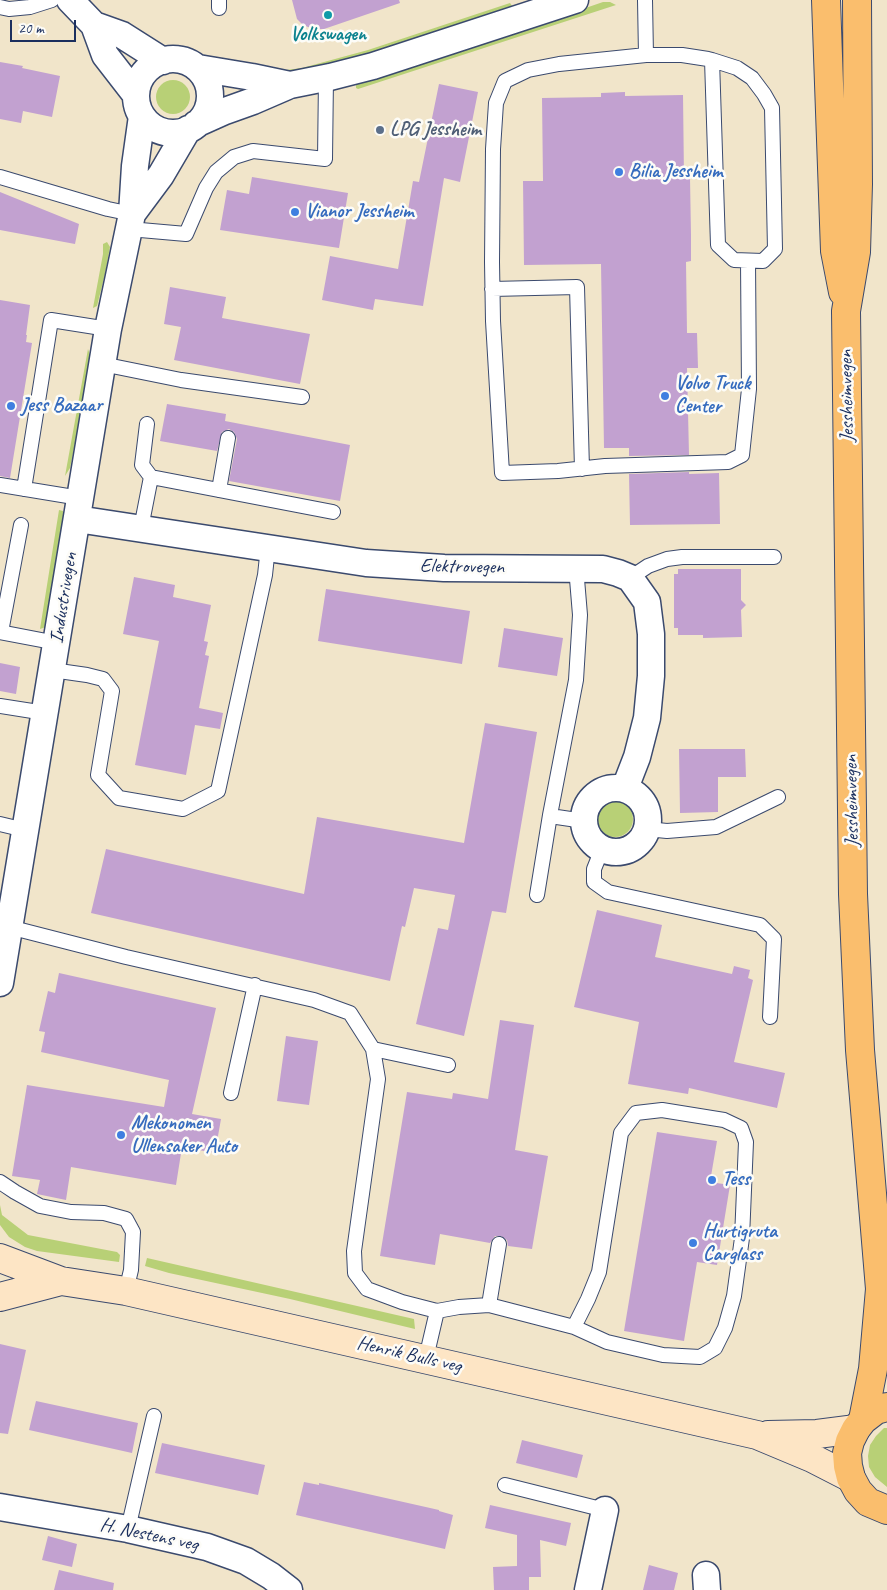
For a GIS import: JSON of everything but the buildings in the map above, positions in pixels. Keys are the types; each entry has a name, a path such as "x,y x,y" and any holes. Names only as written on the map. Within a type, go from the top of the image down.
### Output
{"main road":[{"name":"Jessheimvegen","path":"826,0 835,251 846,311 853,894 860,1050 884,1299 873,1369 859,1425 850,1441 847,1453 850,1478"},
{"name":"Jessheimvegen","path":"846,311 856,252 858,184 857,0"},
{"path":"859,1425 876,1410 887,1406"},
{"path":"850,1478 868,1502 885,1514"}],"street":[{"path":"70,0 94,25 105,55 148,123 165,132 177,132 192,127 225,111 290,85 373,66 575,0"},
{"path":"94,25 122,35 163,61"},
{"path":"139,106 138,83 154,64 163,61 181,60 198,68 252,76 290,85"},
{"path":"192,127 204,116 210,93 204,76 198,68"},
{"name":"Industrivegen","path":"0,980 108,329 130,222 139,106"},
{"name":"Industrivegen","path":"130,222 192,127"},
{"name":"Elektrovegen","path":"78,508 141,528 366,563 444,568 603,568 630,578"},
{"path":"625,788 638,757 647,718 651,676 651,634 647,602 630,578"},
{"path":"614,787 625,788 642,800 647,809 649,819 647,829 642,839 634,847 624,851 613,852 602,849 593,843 587,834 584,813 588,803 595,795 614,787"},
{"name":"Henrik Bulls veg","path":"0,1258 61,1281 126,1291 757,1435 812,1458 850,1478"},
{"name":"Henrik Bulls veg","path":"0,1297 61,1281"},
{"name":"Henrik Bulls veg","path":"757,1435 817,1434 859,1425"},
{"name":"H. Nestens veg","path":"0,1507 128,1529 207,1547 246,1561 271,1576 289,1590"},
{"path":"588,1590 605,1510"}],"lane":[{"path":"0,7 10,9 30,8 52,0"},
{"path":"645,0 646,55"},
{"path":"712,60 718,245 734,260 763,261 775,249 772,108 752,78 738,68 712,60 682,55 646,55 559,64 528,70 505,81 496,102 493,149 492,289 502,473 728,462 742,454 749,389 748,261"},
{"path":"0,177 108,209 130,222 186,234 206,188 216,172 234,157 253,151 325,159 326,78"},
{"path":"492,289 577,287 582,469"},
{"path":"24,489 51,320 108,329"},
{"path":"102,364 181,380 302,397"},
{"path":"147,424 142,465 152,477 333,512"},
{"path":"219,490 228,438"},
{"path":"141,528 152,477"},
{"path":"0,485 24,489 78,508"},
{"path":"21,525 1,632 57,643"},
{"path":"52,670 103,679 112,691 98,775 119,798 184,809 218,791 265,575 268,547"},
{"path":"630,578 648,566 667,559 682,557 774,557"},
{"path":"537,895 576,680 580,615 576,567"},
{"path":"0,706 45,713"},
{"path":"647,829 666,831 716,827 778,796"},
{"path":"550,816 584,821"},
{"path":"0,824 25,830"},
{"path":"602,849 594,869 594,882 608,892 760,925 774,939 770,1017"},
{"path":"8,927 126,957 314,1000 350,1013 373,1049 378,1079 354,1251 355,1273 367,1289 402,1302 437,1311 489,1305 574,1327 607,1342 663,1355 700,1357 715,1348 725,1328 734,1296 742,1238 746,1142 741,1128 724,1120 662,1110 636,1113 621,1133 599,1272 574,1327"},
{"path":"231,1093 255,986"},
{"path":"373,1049 448,1065"},
{"path":"0,1182 40,1206 70,1212 104,1214 126,1219 133,1232 131,1270 126,1291"},
{"path":"489,1305 499,1244"},
{"path":"426,1358 437,1311"},
{"path":"128,1529 154,1416"},
{"path":"505,1485 605,1510"}],"green space":[{"path":"603,2 610,2 616,5 358,89 356,88 356,84 369,79 481,44"},
{"path":"510,3 512,6 510,9 338,64 298,71 278,71 302,68 368,50"},
{"path":"173,80 185,85 190,97 185,109 173,114 161,109 156,97 161,85"},
{"path":"107,242 110,247 105,274 97,306 93,308 103,254 103,244"},
{"path":"88,349 90,355 83,403 70,468 65,476"},
{"path":"59,510 63,511 64,516 46,627 40,629"},
{"path":"615,801 628,806 633,819 628,832 615,837 602,832 597,819 602,806"},
{"path":"0,1205 2,1215 28,1235 117,1252 120,1255 119,1262 37,1251 25,1247 9,1237 0,1225"},
{"path":"147,1258 414,1319 415,1329 290,1299 169,1273 145,1266"},
{"path":"884,1428 887,1428 887,1487 875,1477 869,1467 868,1456 870,1445"}],"place":[{"name":"Volkswagen","path":"328,15"},
{"name":"LPG Jessheim","path":"380,130"},
{"name":"Bilia Jessheim","path":"619,172"},
{"name":"Vianor Jessheim","path":"295,212"},
{"name":"Volvo Truck Center","path":"665,396"},
{"name":"Jess Bazaar","path":"11,406"},
{"name":"Mekonomen Ullensaker Auto","path":"121,1135"},
{"name":"Tess","path":"712,1180"},
{"name":"Hurtigruta Carglass","path":"693,1243"}]}
